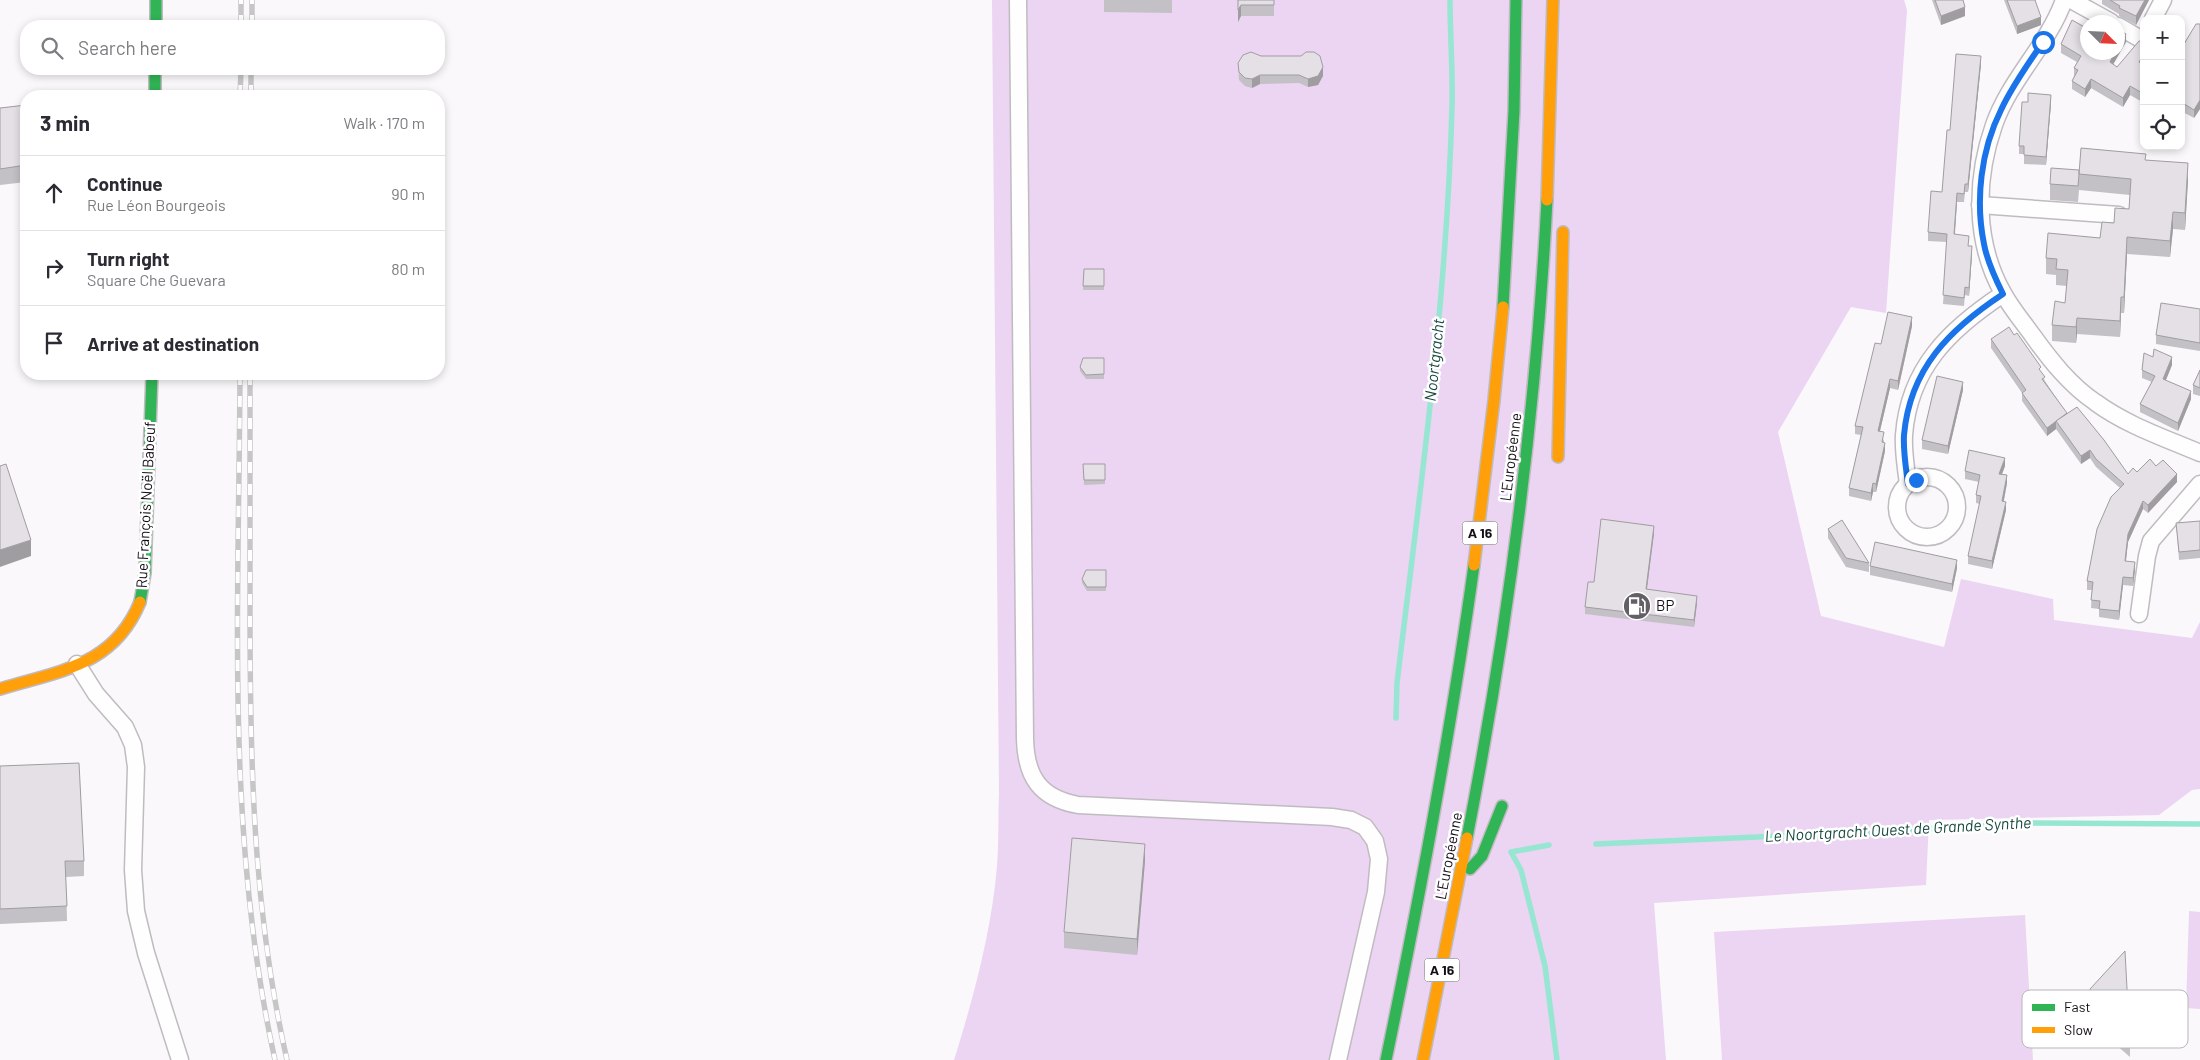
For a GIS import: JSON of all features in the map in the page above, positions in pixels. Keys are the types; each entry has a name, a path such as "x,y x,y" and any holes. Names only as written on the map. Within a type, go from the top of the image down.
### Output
{"main road":[{"path":"156,0 156,20"},
{"name":"L'Européenne","path":"1386,1060 1425,867 1452,719 1488,472 1508,247 1514,130 1516,0"},
{"name":"L'Européenne","path":"1423,1060 1461,880 1495,681 1515,544 1532,405 1545,230 1553,0"},
{"path":"1551,31 1561,137"},
{"path":"155,75 155,90"},
{"path":"1558,457 1564,219"},
{"name":"Rue François Noël Babeuf","path":"0,688 77,664 99,655 118,642 131,625 140,606 145,573 152,380"},
{"path":"1461,880 1482,856 1502,806"}],"street":[{"path":"1018,0 1024,739 1028,764 1035,781 1048,794 1067,803 1332,816 1351,820 1365,827 1378,849 1378,880 1338,1060"},
{"path":"2064,0 2050,32 2008,96 1995,122 1984,162 1980,205 1984,245 2003,294 2050,358 2072,383 2088,397 2124,420 2200,453"},
{"path":"2071,0 2098,15"},
{"path":"2155,15 2163,0"},
{"path":"2125,30 2140,37"},
{"path":"1980,205 2119,215"},
{"path":"1908,484 1904,451 1906,422 1914,394 1924,370 1939,346 1956,328 2003,294"},
{"path":"2139,614 2147,556 2152,541 2200,484"},
{"path":"77,664 96,694 125,727 133,745 136,767 133,877 136,911 146,953 180,1060"}],"shaded area":[{"path":"992,0 1904,0 1907,10 1886,313 1851,307 1778,432 1821,616 1944,647 1961,579 2053,599 2054,620 2192,638 2200,622 2200,789 2192,790 2159,815 1929,820 1926,885 1654,903 1666,1060 954,1060 975,989 986,939 991,914 998,848"},
{"path":"2189,911 2200,912 2200,1009 2188,1008 2187,990"},
{"path":"2025,915 2029,990 2022,990 2022,1048 2032,1048 2033,1060 1722,1060 1714,932"}],"building":[{"path":"1238,0 1274,0 1274,5 1241,5 1238,10"},
{"path":"1935,0 1963,0 1965,7 1941,16"},
{"path":"2007,0 2035,0 2041,17 2017,26"},
{"path":"2110,0 2145,0 2136,16 2119,8 2120,6"},
{"path":"2072,20 2080,24 2080,55 2061,44"},
{"path":"2196,24 2200,24 2200,100 2194,110 2185,104 2185,42"},
{"path":"2140,41 2140,92 2130,86 2123,98 2091,79 2085,89 2072,81 2078,70 2074,68 2080,58 2080,60 2111,60 2110,62 2117,67"},
{"path":"1251,52 1261,56 1301,56 1306,52 1314,52 1320,56 1323,67 1318,76 1308,79 1299,75 1260,75 1252,79 1245,78 1239,72 1238,63 1243,55"},
{"path":"1956,54 1981,56 1968,184 1965,184 1964,194 1957,193 1954,234 1969,236 1968,246 1972,246 1969,288 1965,287 1964,298 1943,295 1947,234 1928,232 1931,191 1942,192 1947,130 1950,130"},
{"path":"2028,93 2051,95 2046,157 2024,155 2024,146 2019,146 2022,102 2028,102"},
{"path":"20,106 20,166 0,169 0,108"},
{"path":"2081,148 2146,154 2145,160 2188,163 2185,213 2173,212 2170,241 2127,237 2124,297 2121,297 2120,321 2077,318 2076,327 2052,325 2055,301 2065,303 2068,270 2056,269 2057,259 2046,258 2048,233 2100,238 2102,222 2114,223 2115,208 2129,209 2131,179 2079,174"},
{"path":"2051,168 2079,170 2078,186 2050,184"},
{"path":"1084,269 1104,269 1104,286 1083,286"},
{"path":"2161,303 2200,309 2200,343 2156,335"},
{"path":"1888,312 1912,317 1898,381 1890,379 1878,431 1884,432 1882,442 1885,443 1876,484 1873,483 1871,493 1849,488 1863,427 1855,426 1875,343 1881,344"},
{"path":"2009,327 2014,335 2017,333 2041,367 2039,369 2045,377 2042,379 2067,413 2047,428 2022,393 2026,390 1991,339"},
{"path":"2154,349 2172,357 2163,379 2191,391 2178,423 2140,404 2155,376 2142,370 2144,353 2153,357"},
{"path":"1083,358 1104,358 1104,374 1086,375 1080,367"},
{"path":"2200,370 2200,388 2193,385"},
{"path":"1937,376 1963,382 1948,446 1922,440"},
{"path":"2077,407 2128,474 2133,468 2137,472 2150,459 2156,466 2163,460 2177,474 2148,505 2143,501 2128,534 2125,561 2135,562 2133,578 2123,577 2119,611 2099,609 2100,601 2091,600 2093,582 2087,581 2097,529 2111,497 2124,484 2096,459 2090,450 2081,456 2056,421"},
{"path":"1969,450 2005,458 1999,474 2007,475 2002,501 2006,502 1992,561 1968,556 1981,496 1976,495 1980,475 1965,471"},
{"path":"6,464 31,540 0,550 0,466"},
{"path":"1083,464 1105,464 1105,480 1084,480"},
{"path":"1601,519 1654,526 1646,589 1697,596 1694,620 1585,607 1588,582 1594,582"},
{"path":"1842,520 1869,563 1846,558 1828,529"},
{"path":"2200,521 2200,550 2179,552 2176,523"},
{"path":"1875,542 1957,560 1952,584 1870,566"},
{"path":"1086,570 1106,570 1106,587 1087,587 1082,579"},
{"path":"79,763 84,861 65,861 67,906 0,909 0,766"},
{"path":"1072,838 1145,844 1137,939 1064,932"},
{"path":"2125,951 2127,990 2090,989"}],"waterway":[{"name":"Noortgracht","path":"1396,718 1397,683 1423,467 1445,251 1452,106 1450,0"},
{"name":"Le Noortgracht Ouest de Grande Synthe","path":"1596,844 2032,823 2200,824"},
{"path":"1549,845 1511,852 1521,870 1545,966 1557,1060"}],"railway":[{"path":"241,0 241,20"},
{"path":"252,0 252,20"},
{"path":"240,90 241,75"},
{"path":"251,75 251,90"},
{"path":"240,380 237,632 242,804 248,890 259,975 275,1060"},
{"path":"250,380 250,669 256,837 267,949 287,1060"}],"traffic: fast":[{"path":"156,0 156,20"},
{"path":"1503,307 1514,111 1516,0"},
{"path":"155,75 155,90"},
{"path":"1467,838 1495,680 1528,441 1536,361 1547,200"},
{"path":"140,602 145,573 152,380"},
{"path":"1386,1060 1434,813 1474,565"},
{"path":"1470,869 1482,856 1502,806"}],"traffic: slow":[{"path":"1547,200 1553,0"},
{"path":"1558,457 1563,232"},
{"path":"1474,565 1503,307"},
{"path":"0,689 63,670 82,663 100,653 115,640 129,623 140,602"},
{"path":"1423,1060 1467,838"}],"place":[{"name":"BP","path":"1637,606"}],"route":[{"path":"1916,480 1908,484 1904,436 1909,408 1924,370 1939,346 1956,328 1982,307 2003,294 1984,245 1980,220 1980,191 1984,162 1995,122 2008,96 2043,42"}]}
